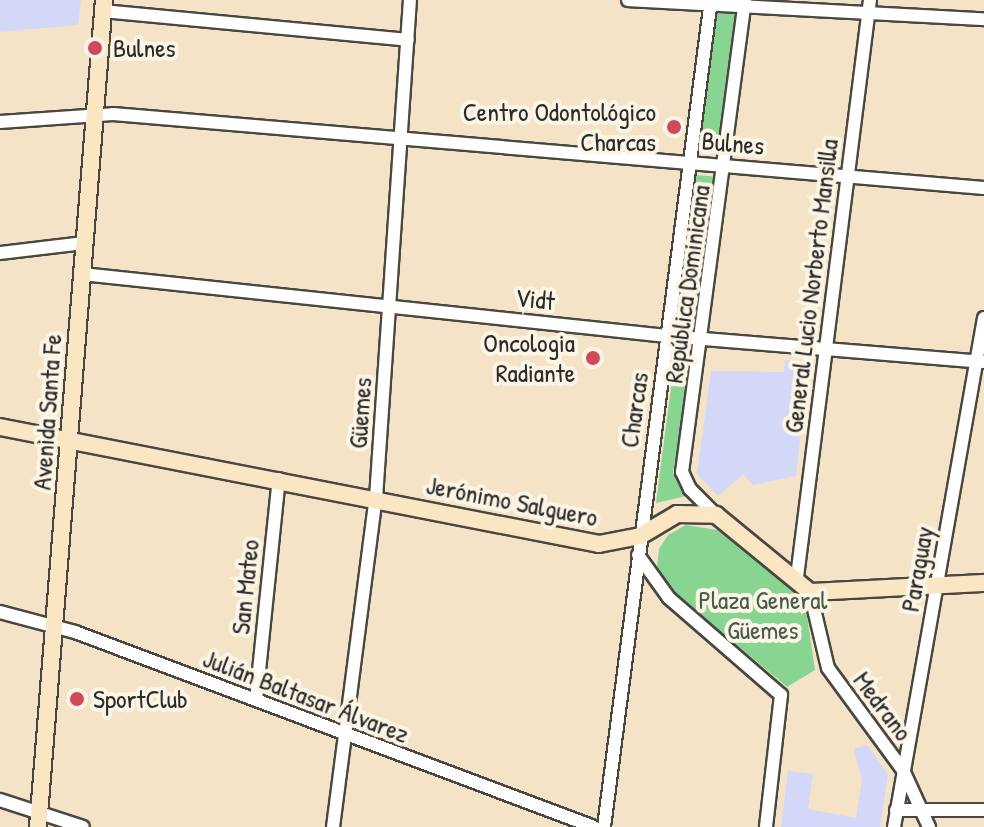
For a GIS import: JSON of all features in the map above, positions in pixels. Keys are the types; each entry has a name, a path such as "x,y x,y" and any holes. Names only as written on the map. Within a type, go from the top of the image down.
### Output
{"street":[{"name":"Güemes","path":"333,827 376,498 410,0"},
{"path":"628,0 984,19"},
{"name":"General Lucio Norberto Mansilla","path":"797,577 870,0"},
{"name":"Charcas","path":"604,827 710,2"},
{"name":"República Dominicana","path":"716,515 690,489 682,472 695,338 726,164 744,4"},
{"path":"104,6 408,40"},
{"name":"Avenida Santa Fe","path":"39,819 104,6"},
{"name":"Bulnes","path":"0,122 94,113 984,188"},
{"path":"0,253 84,243"},
{"name":"Vidt","path":"82,274 667,336 980,362"},
{"name":"Paraguay","path":"894,827 980,362 984,318"},
{"name":"Jerónimo Salguero","path":"0,427 279,479 599,544 640,536 667,517 716,515"},
{"name":"San Mateo","path":"256,700 279,479"},
{"path":"716,515 797,577 810,592 984,583"},
{"path":"638,555 669,598 781,695 766,827"},
{"name":"Medrano","path":"810,592 828,668 903,770 926,811 929,827"},
{"name":"Julián Baltasar Álvarez","path":"0,612 54,626 594,827"},
{"path":"0,800 39,819 83,827"},
{"path":"896,810 984,810"}],"lane":[{"path":"691,316 695,338"}],"shaded area":[{"path":"0,0 81,0 78,25 0,32"},
{"path":"785,360 804,362 808,369 796,476 753,485 743,474 718,496 697,474 711,371 784,372"},
{"path":"867,745 888,774 880,827 781,827 788,771 813,774 808,809 856,818 862,780 854,749"}],"green space":[{"path":"715,11 740,13 724,152 698,150"},
{"path":"695,175 720,177 700,323 676,322"},
{"path":"686,348 691,360 673,473 686,496 656,503 675,357"},
{"name":"Plaza General Güemes","path":"686,525 717,530 795,586 806,609 815,670 787,687 668,587 657,567 659,549 668,535"}],"place":[{"name":"Bulnes","path":"95,48"},
{"name":"Centro Odontológico Charcas","path":"674,127"},
{"name":"Oncologia Radiante","path":"593,358"},
{"name":"SportClub","path":"77,699"}]}
